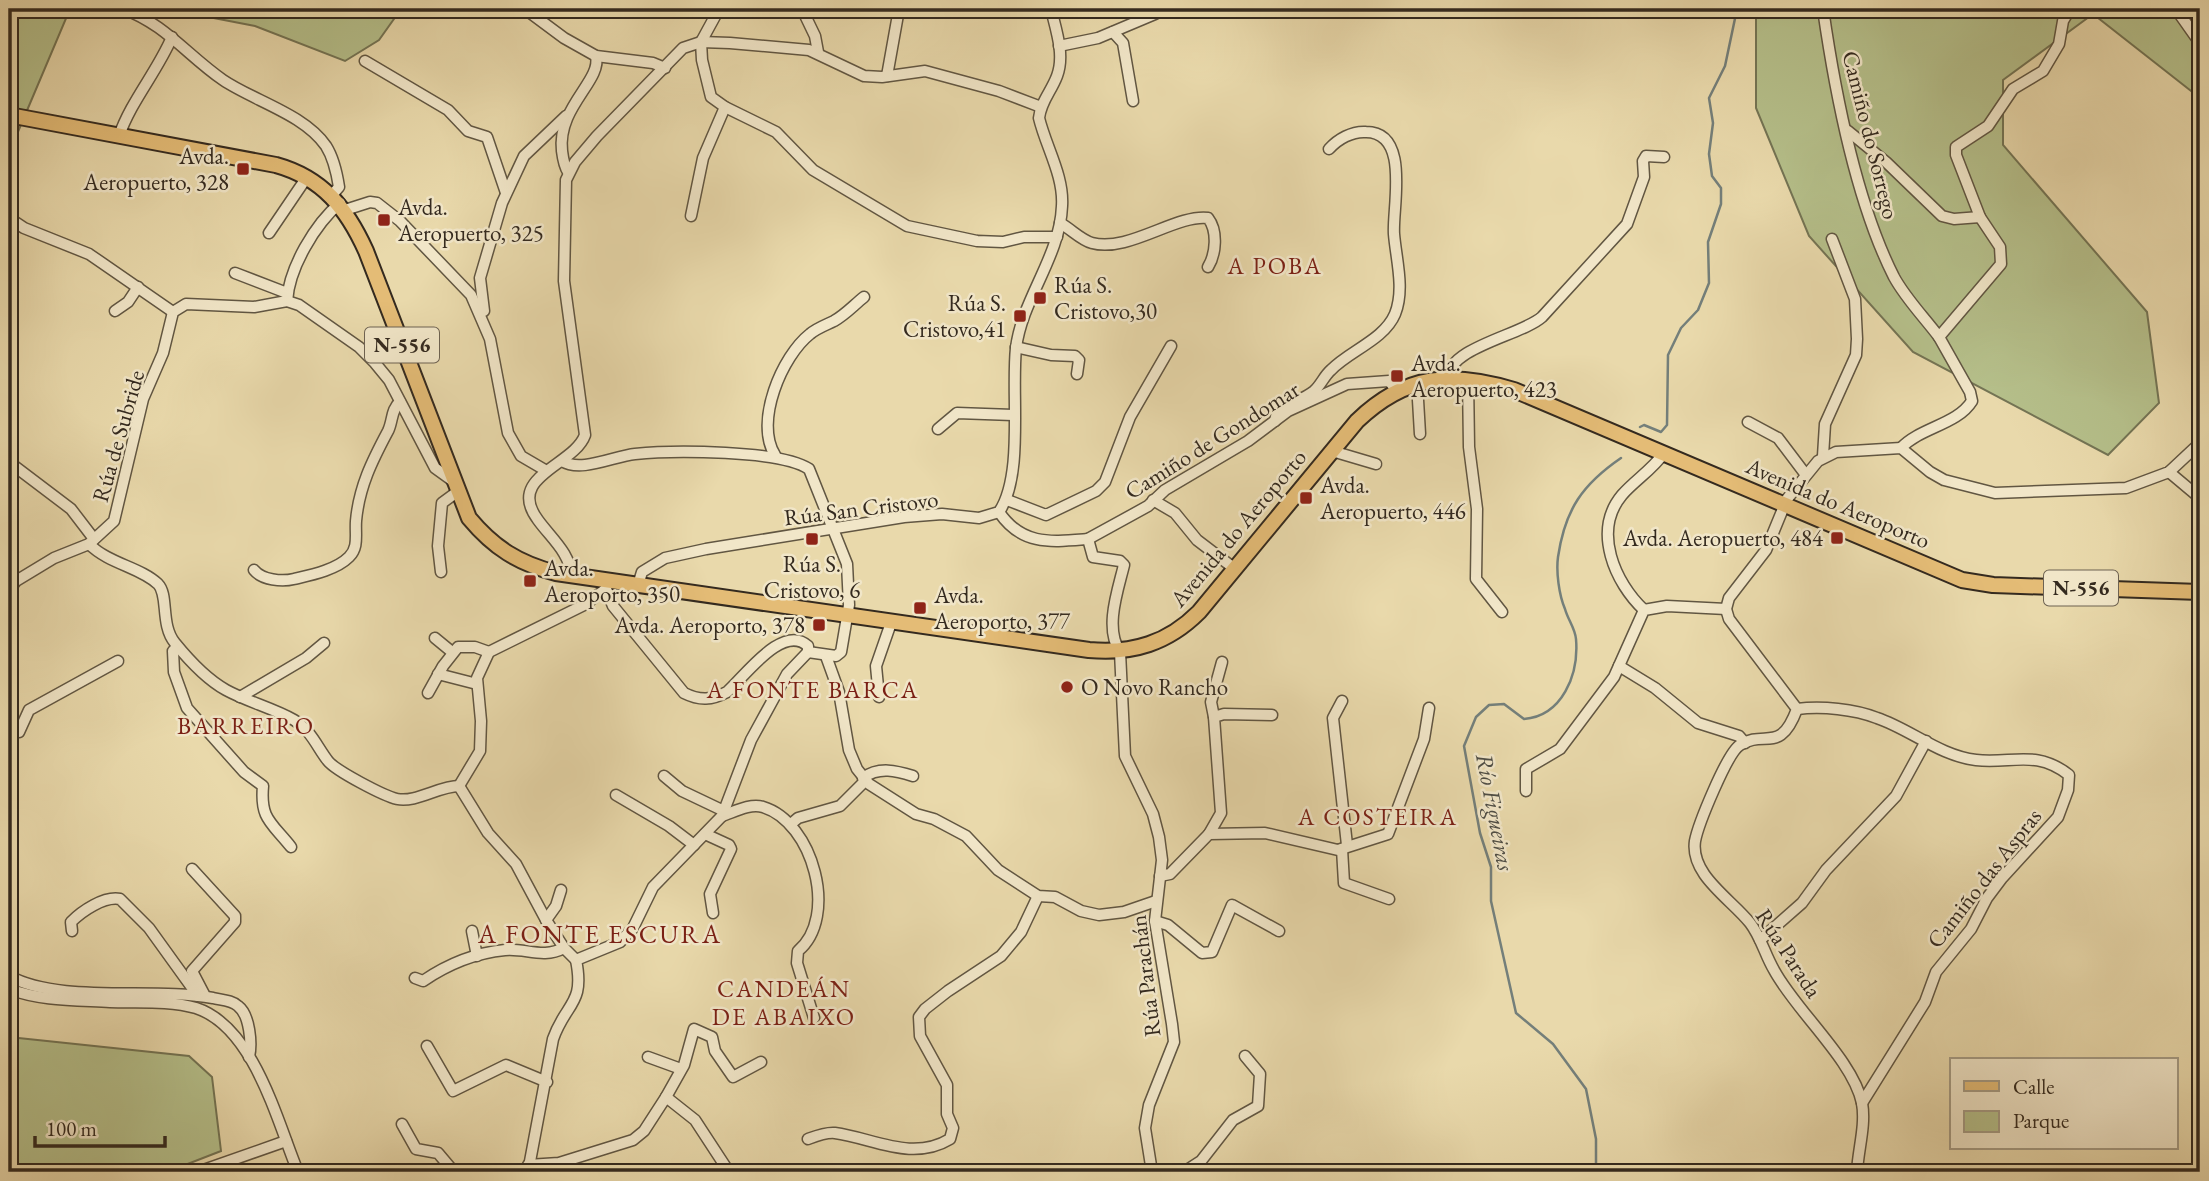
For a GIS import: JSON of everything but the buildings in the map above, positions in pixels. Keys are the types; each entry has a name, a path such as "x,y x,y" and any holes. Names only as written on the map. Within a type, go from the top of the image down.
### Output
{"main road":[{"name":"Avenida do Aeroporto","path":"9,115 262,162 307,177 339,203 366,251 469,518 499,550 530,566 606,585 639,585 1120,652 1161,641 1180,631 1367,412 1396,391 1417,383 1448,378 1468,379 1514,390 1784,506 1972,582 2200,592"}],"street":[{"path":"123,9 150,21 223,80 313,132 326,147 334,166 339,203 312,236 287,297"},
{"path":"525,9 564,38 596,56 653,63 665,68"},
{"path":"541,20 546,9"},
{"path":"719,9 701,42 702,60 711,96 725,107 776,132 813,170 907,226 977,241 1003,242 1024,237 1057,237"},
{"path":"802,9 815,36 818,52"},
{"path":"887,76 899,9"},
{"path":"999,512 1012,486 1016,347 1060,223 1062,187 1042,129 1041,107 1059,70 1059,46 1051,9"},
{"name":"Camiño do Sorrego","path":"1823,9 1860,183 1894,276 1939,337 1970,392 1972,401 1957,415 1922,432 1901,448"},
{"path":"1939,337 2001,264 2000,247 1980,217 1956,155 1956,147 1964,139 1989,126 2014,89 2043,71 2059,44 2063,21 2070,9"},
{"path":"2175,9 2200,43"},
{"path":"1059,46 1113,32 1155,14"},
{"path":"1113,32 1123,43 1133,101"},
{"path":"119,136 130,111 148,85 172,37"},
{"path":"570,576 571,562 536,517 531,504 535,482 545,470 562,461 579,446 584,435 564,281 563,205 568,172 597,136 683,48 701,42 818,52 849,71 872,78 911,71 941,74 1041,107"},
{"path":"545,470 521,456 508,433 480,278 506,194 524,156 566,116 593,75 598,62 596,56"},
{"path":"365,61 448,110 468,131 487,137 506,194"},
{"path":"691,216 703,158 725,107"},
{"path":"566,116 561,147 564,166 568,172"},
{"path":"1848,131 1886,162 1942,216 1961,220 1980,217"},
{"path":"1275,421 1277,412 1312,393 1329,371 1388,324 1395,315 1398,299 1394,220 1398,178 1389,146 1380,136 1362,132 1335,142 1329,149"},
{"path":"1448,378 1454,364 1468,354 1498,336 1532,326 1542,317 1627,224 1644,177 1646,156 1664,157"},
{"path":"269,233 307,177"},
{"path":"339,203 377,203 400,221 471,295 490,339"},
{"path":"9,218 24,228 85,251 173,312 187,304 254,307 287,297"},
{"path":"1060,223 1087,241 1102,244 1209,218 1214,232 1213,256 1208,267"},
{"path":"1824,456 1825,424 1856,355 1857,339 1855,299 1832,239"},
{"path":"235,273 299,304 359,347 389,380 435,468 455,487 442,503 438,546 441,572"},
{"path":"115,311 128,302 138,287"},
{"path":"775,456 770,445 770,402 788,361 810,334 834,321 864,298"},
{"name":"Rúa de Subride","path":"9,590 16,581 54,558 91,542 114,521 143,399 163,353 173,312"},
{"path":"1007,500 1046,515 1101,488 1130,416 1171,346"},
{"path":"1016,347 1051,355 1075,356 1079,360 1077,374"},
{"path":"1468,379 1469,447 1478,509 1476,579 1502,612"},
{"name":"Camiño de Gondomar","path":"999,512 1006,523 1029,539 1058,543 1088,539 1144,508 1288,411 1347,384 1389,381 1396,391"},
{"path":"1417,383 1420,434"},
{"path":"254,570 259,576 283,581 333,568 350,556 355,549 356,520 368,468 393,420 395,406 400,402"},
{"path":"938,429 948,418 957,414 1013,415"},
{"path":"1748,422 1779,438 1806,475"},
{"path":"1619,666 1655,688 1698,723 1740,736 1745,743 1770,740 1791,725 1797,709 1740,636 1726,609 1730,598 1766,550 1784,506 1806,475 1824,456 1836,452 1901,448 1944,480 1995,493 2126,488 2169,472 2200,443"},
{"path":"562,461 568,465 581,464 632,454 659,452 728,453 760,458 775,456 809,469 847,564 847,614 841,652 836,656 808,652"},
{"path":"1332,452 1376,464"},
{"path":"1644,610 1626,591 1606,545 1607,534 1623,494 1654,468 1664,453"},
{"path":"9,462 71,509 91,542 120,566 159,585 163,593 164,624 177,647 223,689 294,720 316,741 327,761 390,797 408,799 444,786 459,786"},
{"path":"2169,472 2200,498"},
{"path":"1153,500 1175,513 1197,540 1235,569"},
{"name":"Rúa San Cristovo","path":"639,585 642,572 678,554 927,514 979,518 999,512"},
{"path":"1088,539 1093,557 1120,561 1124,565 1113,622 1114,643 1120,652"},
{"path":"428,693 453,652 466,646 489,652 584,605 606,585 613,606 684,692 694,698 717,697 727,692 780,643 793,638 801,639 808,646 808,652 787,674 751,740 722,813 705,835 653,887 633,928 620,942 576,960"},
{"path":"1644,610 1667,606 1726,609"},
{"path":"1526,791 1526,769 1560,749 1619,666 1644,610"},
{"path":"879,697 876,666 892,620"},
{"path":"435,638 453,652"},
{"path":"240,697 306,658 324,643"},
{"path":"177,647 173,651 174,672 187,708 244,772 263,786 260,799 263,813 291,847"},
{"path":"459,786 480,751 482,741 477,684 489,652"},
{"name":"Rúa Parachán","path":"1120,652 1125,756 1157,825 1160,876 1155,921 1174,1042 1149,1105 1145,1128 1152,1172"},
{"path":"826,656 839,692 849,750 864,779 916,814 934,819 966,836 998,870 1038,896 1055,897 1081,911 1099,915 1124,912 1156,901"},
{"path":"9,732 19,732 29,710 118,661"},
{"path":"1160,876 1170,874 1209,834 1221,813 1214,717 1210,702 1222,662"},
{"path":"438,674 477,684"},
{"path":"1342,701 1333,718 1345,847 1344,883 1389,900"},
{"path":"1209,834 1255,832 1345,847 1384,836 1391,829 1424,739 1429,708"},
{"name":"Camiño das Aspras","path":"1797,709 1859,713 1878,718 1957,756 1975,760 2038,759 2069,775 2068,790 2057,817 2002,878 1987,898 1971,929 1936,972 1925,1002 1875,1087 1862,1103"},
{"path":"1214,717 1224,714 1272,715"},
{"path":"1760,940 1802,903 1826,870 1896,796 1926,741"},
{"name":"Rúa Parada","path":"1745,743 1732,752 1697,834 1695,853 1701,870 1750,923 1774,971 1856,1085 1862,1103 1857,1172"},
{"path":"791,824 798,818 840,806 873,772 895,770 913,776"},
{"path":"664,776 682,791 722,813 762,806 791,824 804,844 818,901 814,931 810,942 798,951 797,964 814,1018"},
{"path":"459,786 488,833 516,864 545,920 564,948 576,960 580,989 559,1024 528,1169 559,1163 634,1140 644,1131 666,1097 681,1069 694,1029 712,1038 715,1051 733,1077 761,1062"},
{"path":"616,794 669,826 694,845"},
{"path":"705,835 729,845 731,849 710,894 713,913"},
{"path":"192,869 235,916 235,922 192,971 202,997"},
{"path":"545,920 555,906 561,890"},
{"path":"808,1139 834,1133 870,1143 910,1149 950,1139 953,1128 947,1114 947,1085 920,1036 919,1017 948,991 1001,956 1021,932 1038,896"},
{"path":"72,931 71,922 79,914 107,900 120,900 149,928 202,997"},
{"path":"1155,921 1168,925 1202,953 1208,954 1217,942 1232,905 1279,931"},
{"path":"472,931 477,956"},
{"path":"415,978 423,981 457,960 502,950 548,954 564,948"},
{"path":"9,976 33,986 58,990 202,997 240,1006 251,1043 249,1057"},
{"path":"9,989 59,1000 196,1009 222,1023 249,1057 298,1172"},
{"path":"427,1046 453,1091 506,1065 547,1082"},
{"path":"1184,1172 1201,1161 1233,1121 1258,1106 1260,1074 1255,1064 1245,1056"},
{"path":"648,1057 681,1069"},
{"path":"666,1097 695,1120 729,1172"},
{"path":"402,1125 416,1149 438,1153 446,1159 454,1172"},
{"path":"198,1172 223,1169 286,1141"}],"green space":[{"path":"9,9 70,9 9,153"},
{"path":"167,9 401,9 379,40 345,61 255,26"},
{"path":"1756,9 2200,9 2200,98 2093,14 2003,80 2003,145 2147,312 2159,403 2108,455 1913,352 1809,236 1756,108"},
{"path":"9,1037 189,1056 212,1077 221,1151 167,1172 9,1172"}],"waterway":[{"name":"Río Figueiras","path":"1640,427 1644,425 1661,432 1667,425 1668,355 1681,328 1698,310 1709,283 1708,242 1721,204 1721,188 1712,176 1709,154 1713,123 1709,98 1725,66 1737,9"},
{"name":"Río Figueiras","path":"1596,1172 1596,1139 1586,1089 1553,1044 1516,1013 1491,901 1491,867 1480,833 1464,746 1476,717 1489,705 1504,704 1524,719 1549,710 1565,691 1574,666 1576,639 1558,583 1557,563 1561,540 1571,511 1586,488 1621,458"}],"place":[{"name":"Avda. Aeropuerto, 328","path":"243,169"},
{"name":"Avda. Aeropuerto, 325","path":"384,220"},
{"name":"Rúa S. Cristovo,30","path":"1040,298"},
{"name":"Rúa S. Cristovo,41","path":"1020,316"},
{"name":"Avda. Aeropuerto, 423","path":"1397,376"},
{"name":"Avda. Aeropuerto, 446","path":"1306,498"},
{"name":"Avda. Aeropuerto, 484","path":"1837,538"},
{"name":"Rúa S. Cristovo, 6","path":"812,539"},
{"name":"Avda. Aeroporto, 350","path":"530,581"},
{"name":"Avda. Aeroporto, 377","path":"920,608"},
{"name":"Avda. Aeroporto, 378","path":"819,625"},
{"name":"O Novo Rancho","path":"1067,687"}],"district":[{"name":"A POBA","path":"1275,266"},
{"name":"A FONTE BARCA","path":"813,690"},
{"name":"BARREIRO","path":"246,726"},
{"name":"A COSTEIRA","path":"1378,817"},
{"name":"A FONTE ESCURA","path":"600,934"},
{"name":"CANDEÁN DE ABAIXO","path":"784,1003"}]}
